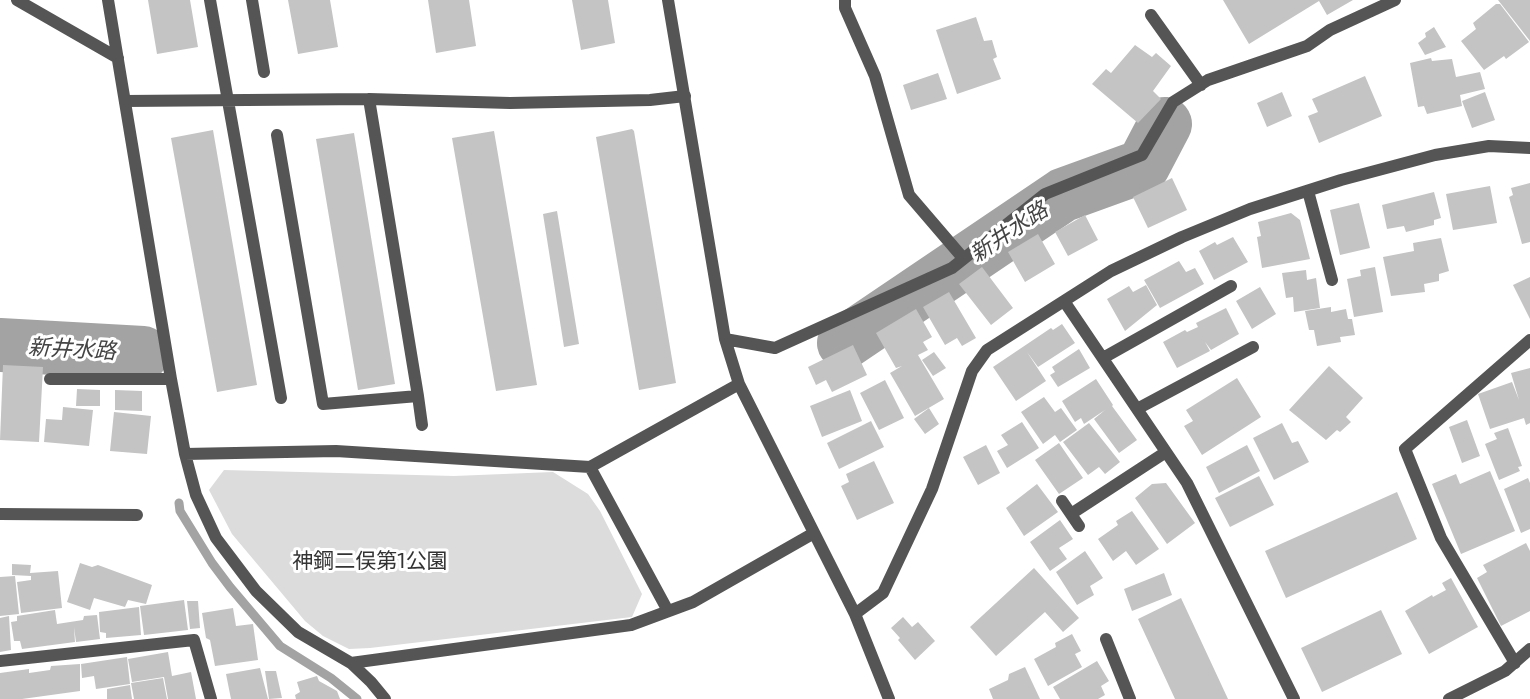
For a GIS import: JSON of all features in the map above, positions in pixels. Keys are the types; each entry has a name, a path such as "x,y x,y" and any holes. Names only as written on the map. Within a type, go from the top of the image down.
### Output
{"street":[{"path":"17,0 118,58"},
{"path":"108,0 171,380 185,454 196,495 216,538 256,591 298,632 351,663 385,699"},
{"path":"210,0 281,398"},
{"path":"252,0 264,72"},
{"path":"668,0 725,339 739,384 855,614 890,699"},
{"path":"845,0 845,8 875,76 909,195 963,258"},
{"path":"725,339 775,348 952,268 1045,194 1142,155 1173,102 1208,80 1307,46 1330,30 1395,0"},
{"path":"1151,15 1201,85"},
{"path":"125,102 369,99 510,103 650,100 685,96"},
{"path":"369,99 422,425"},
{"path":"277,135 323,404 418,396"},
{"path":"855,614 882,593 932,489 972,371 987,350 1112,271 1182,237 1250,210 1435,155 1489,146 1530,147"},
{"path":"1308,191 1332,280"},
{"path":"1103,358 1231,286"},
{"path":"1064,301 1188,483 1294,699"},
{"path":"1515,663 1441,538 1405,449 1530,340"},
{"path":"1137,409 1253,347"},
{"path":"50,379 171,380"},
{"path":"185,454 336,450 590,467 739,384"},
{"path":"1071,514 1166,452"},
{"path":"590,467 668,611"},
{"path":"1062,501 1079,526"},
{"path":"0,514 137,515"},
{"path":"351,663 631,625 693,602 814,533"},
{"path":"1106,639 1130,699"},
{"path":"0,661 194,640 211,699"},
{"path":"1449,699 1505,671 1530,649"}],"green space":[{"name":"神鋼二俣第1公園","path":"224,470 454,476 553,472 588,494 600,511 642,594 632,617 349,649 323,636 305,621 232,534 209,490"}],"building":[{"path":"148,0 190,0 198,47 157,54"},
{"path":"288,0 330,0 338,47 298,54"},
{"path":"428,0 469,0 476,46 436,53"},
{"path":"572,0 608,0 615,43 581,50"},
{"path":"1223,0 1353,0 1327,15 1319,1 1249,44"},
{"path":"1498,0 1530,0 1530,41"},
{"path":"1496,4 1500,4 1529,42 1506,59 1504,56 1484,70 1461,41 1476,29 1473,23"},
{"path":"976,17 984,41 992,40 997,57 993,59 1001,79 957,94 936,30"},
{"path":"1434,27 1446,47 1425,55 1418,43 1426,37 1425,33"},
{"path":"1135,45 1152,57 1156,53 1171,66 1153,91 1161,99 1138,123 1092,84 1106,69 1111,73"},
{"path":"1431,58 1432,61 1452,59 1456,77 1480,72 1485,89 1460,95 1462,106 1427,114 1424,106 1418,107 1410,63"},
{"path":"938,73 947,99 911,110 903,85"},
{"path":"1365,76 1382,116 1319,143 1308,116 1318,112 1312,99"},
{"path":"1282,92 1292,116 1267,127 1257,103"},
{"path":"1485,92 1495,120 1472,128 1462,101"},
{"path":"632,129 676,383 639,390 596,137"},
{"path":"213,130 257,385 217,392 171,138"},
{"path":"494,131 537,385 496,391 452,138"},
{"path":"354,133 395,384 358,390 316,139"},
{"path":"1172,178 1187,210 1148,228 1133,197"},
{"path":"1530,183 1530,242 1522,244 1509,197 1513,195 1511,188"},
{"path":"1490,186 1497,223 1453,230 1446,194"},
{"path":"1434,192 1441,218 1434,220 1434,225 1406,232 1404,226 1387,229 1382,205"},
{"path":"1359,203 1370,248 1340,255 1330,210"},
{"path":"557,211 579,344 564,347 543,214"},
{"path":"1291,213 1300,220 1310,259 1262,268 1257,237 1261,236 1258,222"},
{"path":"1085,215 1098,240 1068,256 1055,232"},
{"path":"1038,234 1055,264 1025,282 1008,252"},
{"path":"1233,237 1248,262 1214,280 1199,251 1215,242 1217,245"},
{"path":"1441,238 1449,271 1439,274 1439,281 1424,284 1425,292 1391,296 1383,257 1414,251 1413,243"},
{"path":"1179,261 1186,272 1195,268 1204,284 1160,308 1144,280"},
{"path":"982,267 1013,308 991,325 959,284"},
{"path":"1375,267 1383,312 1354,317 1347,279 1361,276 1360,270"},
{"path":"1306,270 1307,280 1316,278 1320,308 1294,312 1293,297 1286,298 1282,273"},
{"path":"1530,277 1530,319 1513,285"},
{"path":"1146,285 1157,305 1125,331 1107,299 1129,286 1133,292"},
{"path":"1260,287 1276,314 1252,329 1236,301"},
{"path":"949,292 976,338 962,346 957,338 945,345 923,307"},
{"path":"1331,307 1331,312 1346,309 1348,319 1352,319 1355,335 1340,337 1341,342 1317,346 1314,330 1309,330 1305,311"},
{"path":"1226,308 1239,334 1211,350 1205,342 1210,351 1177,368 1163,342 1185,330 1187,332 1198,327 1196,323"},
{"path":"916,309 932,337 923,342 928,350 918,355 944,399 915,416 890,373 902,366 896,368 876,333"},
{"path":"1062,324 1075,343 1038,367 1027,352 1046,381 1016,401 993,367 1051,328 1053,330"},
{"path":"853,345 867,375 832,392 826,380 816,385 808,367"},
{"path":"1079,349 1090,368 1058,387 1050,375 1055,372 1052,367"},
{"path":"934,352 946,368 933,376 922,360"},
{"path":"3,365 43,367 39,442 0,440"},
{"path":"1329,366 1363,398 1346,417 1351,422 1326,440 1289,410"},
{"path":"1530,368 1530,423 1526,425 1524,418 1490,429 1478,394 1512,382 1519,400 1511,373"},
{"path":"1237,378 1261,417 1202,455 1184,426 1193,421 1186,410"},
{"path":"1096,379 1137,440 1119,453 1094,419 1105,410 1084,424 1081,418 1075,422 1062,401"},
{"path":"885,380 904,418 879,430 860,393"},
{"path":"77,389 100,390 100,406 76,406"},
{"path":"115,390 142,391 142,411 115,410"},
{"path":"850,390 862,421 822,437 810,406"},
{"path":"1044,397 1055,412 1061,408 1077,430 1060,442 1055,435 1043,444 1021,412"},
{"path":"63,407 93,410 89,446 44,442 46,419 62,420"},
{"path":"929,408 939,424 925,434 914,419"},
{"path":"114,412 151,416 147,454 110,451"},
{"path":"1467,420 1480,456 1462,463 1449,427"},
{"path":"871,421 884,447 839,469 827,443"},
{"path":"1022,422 1039,448 1007,468 997,451 1008,445 1001,435"},
{"path":"1089,423 1120,462 1105,474 1099,467 1088,475 1063,442"},
{"path":"1282,423 1292,443 1298,441 1309,462 1274,480 1253,438"},
{"path":"1508,428 1522,466 1518,467 1520,471 1499,480 1485,444 1497,439 1494,433"},
{"path":"1059,443 1083,478 1059,494 1035,460"},
{"path":"986,445 1000,473 978,485 963,457"},
{"path":"1247,445 1260,471 1219,493 1206,467"},
{"path":"874,461 894,503 857,520 841,486 849,482 846,474"},
{"path":"1490,471 1515,531 1461,554 1432,484 1456,474 1460,484"},
{"path":"1259,476 1274,505 1230,527 1215,498"},
{"path":"1528,478 1530,483 1530,529 1521,533 1504,489"},
{"path":"1166,483 1195,523 1167,544 1135,498 1152,484"},
{"path":"1037,484 1058,512 1024,536 1006,508"},
{"path":"1397,492 1417,539 1286,598 1265,551"},
{"path":"1132,511 1159,549 1136,565 1126,551 1113,561 1098,539 1118,525 1116,521"},
{"path":"1060,520 1073,539 1059,548 1067,559 1050,571 1030,542"},
{"path":"1526,543 1530,551 1530,611 1501,626 1477,578 1487,572 1483,565"},
{"path":"1085,551 1103,578 1090,586 1094,595 1077,605 1056,572"},
{"path":"80,563 92,567 98,565 152,585 146,604 128,600 125,607 94,598 90,610 67,602"},
{"path":"12,564 31,565 30,573 58,571 62,608 21,613 17,582 31,580 31,576 12,575"},
{"path":"1034,568 1079,618 1063,632 1045,612 996,656 970,627"},
{"path":"1164,573 1172,595 1132,611 1124,589"},
{"path":"15,576 19,614 0,616 0,577"},
{"path":"1451,578 1478,627 1429,654 1405,611 1432,595 1433,597 1446,590 1442,583"},
{"path":"1181,598 1228,699 1175,699 1138,619"},
{"path":"184,600 188,630 144,635 140,606"},
{"path":"187,601 198,601 200,628 190,629"},
{"path":"139,607 141,635 106,638 106,633 100,632 99,612"},
{"path":"233,608 236,626 253,624 258,660 215,666 210,640 206,638 202,613"},
{"path":"55,610 57,624 83,620 84,616 97,615 100,639 76,642 74,627 75,642 22,649 20,641 14,641 11,622 17,621 17,616"},
{"path":"1381,610 1402,654 1322,692 1301,648"},
{"path":"9,616 11,650 0,652 0,618"},
{"path":"903,617 912,627 918,622 935,641 915,660 891,628"},
{"path":"1072,634 1081,651 1075,654 1082,667 1048,686 1034,659 1056,647 1055,643"},
{"path":"168,652 172,676 191,672 196,699 168,699 164,677 132,682 128,659"},
{"path":"127,657 130,684 96,689 94,676 82,678 81,664"},
{"path":"1097,661 1109,681 1101,686 1105,695 1098,699 1060,699 1053,687"},
{"path":"80,664 80,691 22,699 0,699 0,673 29,669 29,673 50,670 51,666"},
{"path":"1025,667 1040,699 993,699 989,689 1008,680 1009,674"},
{"path":"260,668 268,699 231,699 226,674"},
{"path":"265,671 276,671 282,698 269,699"},
{"path":"317,676 319,681 337,691 340,699 296,699 295,695 300,692 297,682"},
{"path":"163,678 167,699 134,699 131,683"},
{"path":"130,685 132,699 107,699 107,689"}],"waterway":[{"name":"新井水路","path":"844,343 1063,195 1143,166 1165,124"},
{"name":"新井水路","path":"0,345 143,353"},
{"path":"179,503 180,511 212,563 280,646 331,678 357,699"}]}
